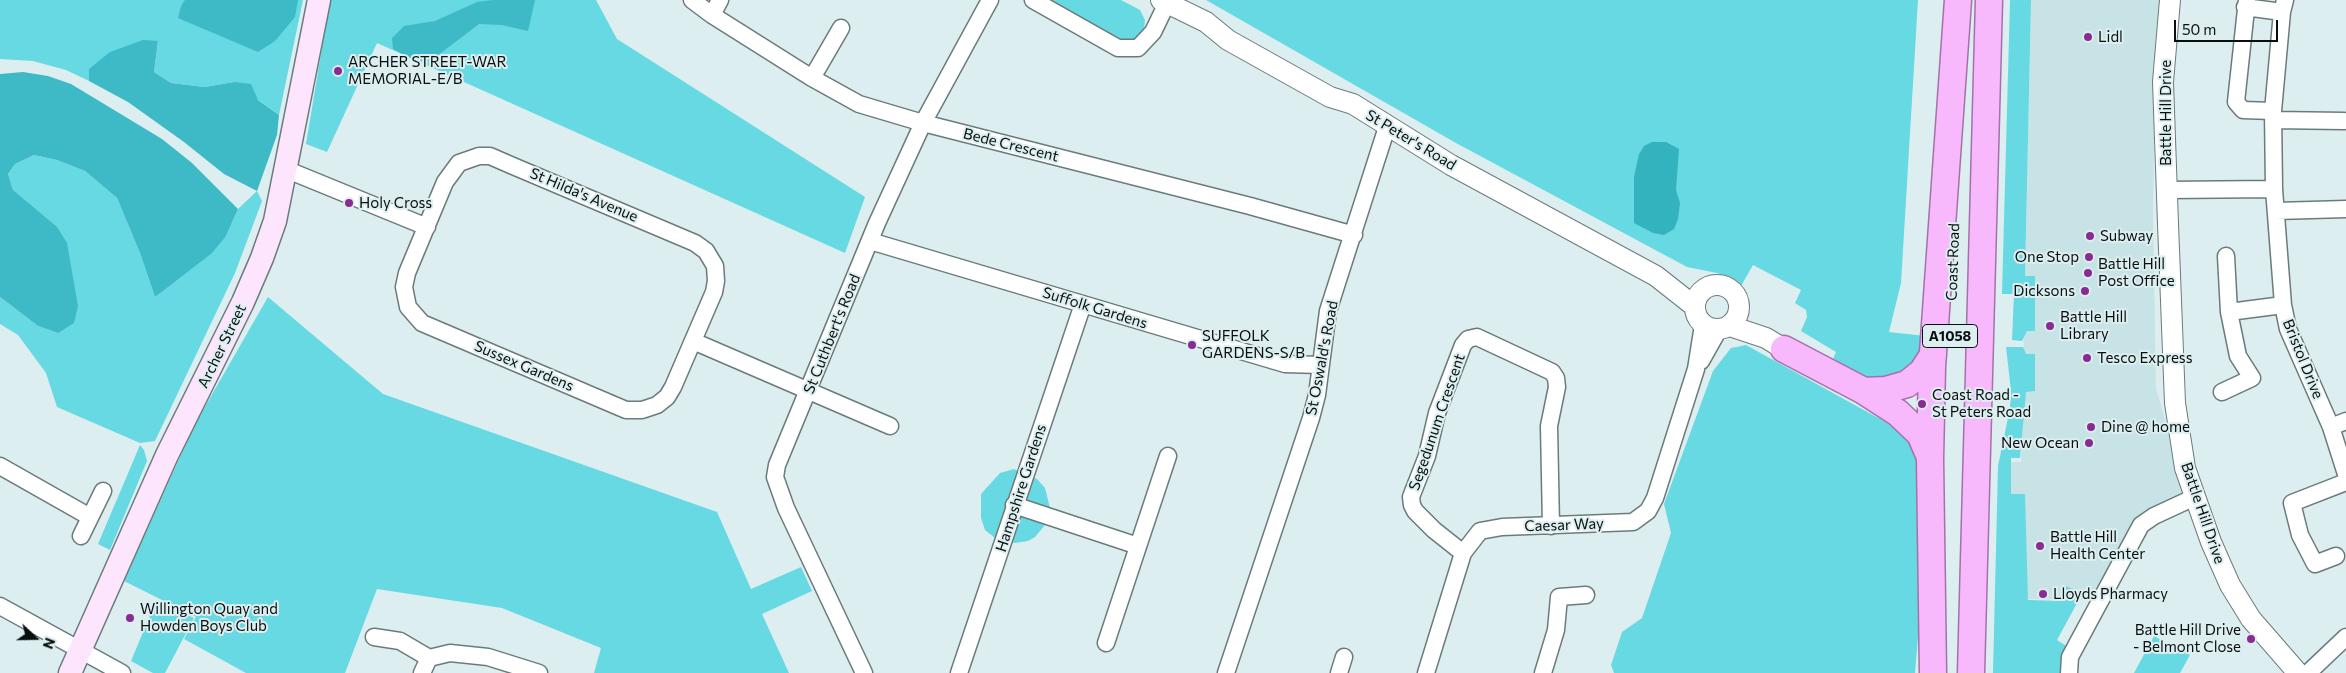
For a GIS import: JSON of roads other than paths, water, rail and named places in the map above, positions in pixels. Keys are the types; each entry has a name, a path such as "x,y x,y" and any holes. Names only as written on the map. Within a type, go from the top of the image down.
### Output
{"highway":[{"path":"1933,673 1930,459 1933,355 1959,0"},
{"name":"Coast Road","path":"1941,673 1959,0"},
{"name":"Coast Road","path":"1971,673 1989,0"},
{"path":"1775,344 1864,391 1898,413 1915,428 1925,444 1930,459"},
{"path":"1864,391 1886,390 1908,384 1922,372 1933,355"}],"main road":[{"name":"Archer Street","path":"70,673 82,650 168,455 253,282 274,221 319,0"}],"street":[{"name":"Bede Crescent","path":"692,0 712,15 777,54 812,78 859,104 923,123 1230,201 1354,235"},
{"path":"712,15 720,0"},
{"name":"St Cuthbert's Road","path":"864,673 786,508 775,477 778,465 870,241 923,123 990,0"},
{"name":"St Peter's Road","path":"1033,0 1118,48 1138,48 1153,32 1164,2 1206,22 1228,40 1330,98 1354,104 1387,127 1452,165 1698,298"},
{"name":"Battle Hill Drive","path":"2170,0 2164,82 2167,190 2175,402 2186,468 2211,542 2230,585 2251,619 2298,673"},
{"path":"2283,6 2246,3 2236,102 2243,110 2273,115 2344,121"},
{"name":"Bristol Drive","path":"2283,6 2273,115 2274,189 2283,305 2288,330 2338,424 2346,474"},
{"path":"812,78 841,28"},
{"name":"St Oswald's Road","path":"1226,673 1311,418 1321,365 1328,311 1354,235 1387,127"},
{"name":"St Hilda's Avenue","path":"427,227 445,182 459,163 468,159 490,156 695,243 706,251 715,266 716,281 714,292 693,341"},
{"path":"285,169 427,227"},
{"path":"2167,190 2274,189"},
{"path":"2276,211 2346,209"},
{"name":"Sussex Gardens","path":"427,227 407,273 404,287 408,307 422,323 626,410 642,410 657,405 667,397 693,341"},
{"name":"Suffolk Gardens","path":"870,241 1285,364 1321,365"},
{"path":"2222,392 2252,378 2238,356 2229,312 2226,256"},
{"name":"St Peter's Road","path":"1723,323 1738,298 1727,287 1712,285 1698,298 1695,313 1775,344"},
{"name":"Hampshire Gardens","path":"959,673 1083,304"},
{"path":"2229,312 2283,305"},
{"name":"Caesar Way","path":"1426,673 1463,553 1480,532 1502,527 1633,522 1648,511 1655,498 1696,369 1723,323"},
{"name":"Segedunum Crescent","path":"1463,553 1434,530 1415,511 1412,505 1412,497 1427,456 1437,413 1462,345 1468,339 1477,337 1552,372 1556,378 1557,388 1548,426 1552,526"},
{"path":"693,341 890,426"},
{"path":"1106,643 1168,456"},
{"path":"0,466 90,517"},
{"path":"2336,556 2314,564 2300,535 2292,503 2346,482"},
{"path":"81,536 103,491"},
{"path":"2069,673 2070,658 2141,525 2154,516 2195,497"},
{"path":"1014,505 1138,546"},
{"path":"1543,673 1556,630 1559,597 1586,595"},
{"path":"0,606 122,673"},
{"path":"374,637 400,642 430,658 450,653 488,657 539,673"},
{"path":"2308,673 2346,637"},
{"path":"1339,673 1344,657"},
{"path":"422,673 430,658"}],"place":[{"name":"Lidl","path":"2088,37"},
{"name":"ARCHER STREET-WAR MEMORIAL-E/B","path":"338,71"},
{"name":"Holy Cross","path":"349,203"},
{"name":"Subway","path":"2090,236"},
{"name":"One Stop","path":"2089,257"},
{"name":"Battle Hill Post Office","path":"2088,273"},
{"name":"Dicksons","path":"2085,291"},
{"name":"Battle Hill Library","path":"2050,326"},
{"name":"SUFFOLK GARDENS-S/B","path":"1192,345"},
{"name":"Tesco Express","path":"2087,358"},
{"name":"Coast Road - St Peters Road","path":"1922,404"},
{"name":"Dine @ home","path":"2091,427"},
{"name":"New Ocean","path":"2089,443"},
{"name":"Battle Hill Health Center","path":"2040,546"},
{"name":"Lloyds Pharmacy","path":"2043,594"},
{"name":"Willington Quay and Howden Boys Club","path":"130,618"},
{"name":"Battle Hill Drive - Belmont Close","path":"2251,639"}]}
